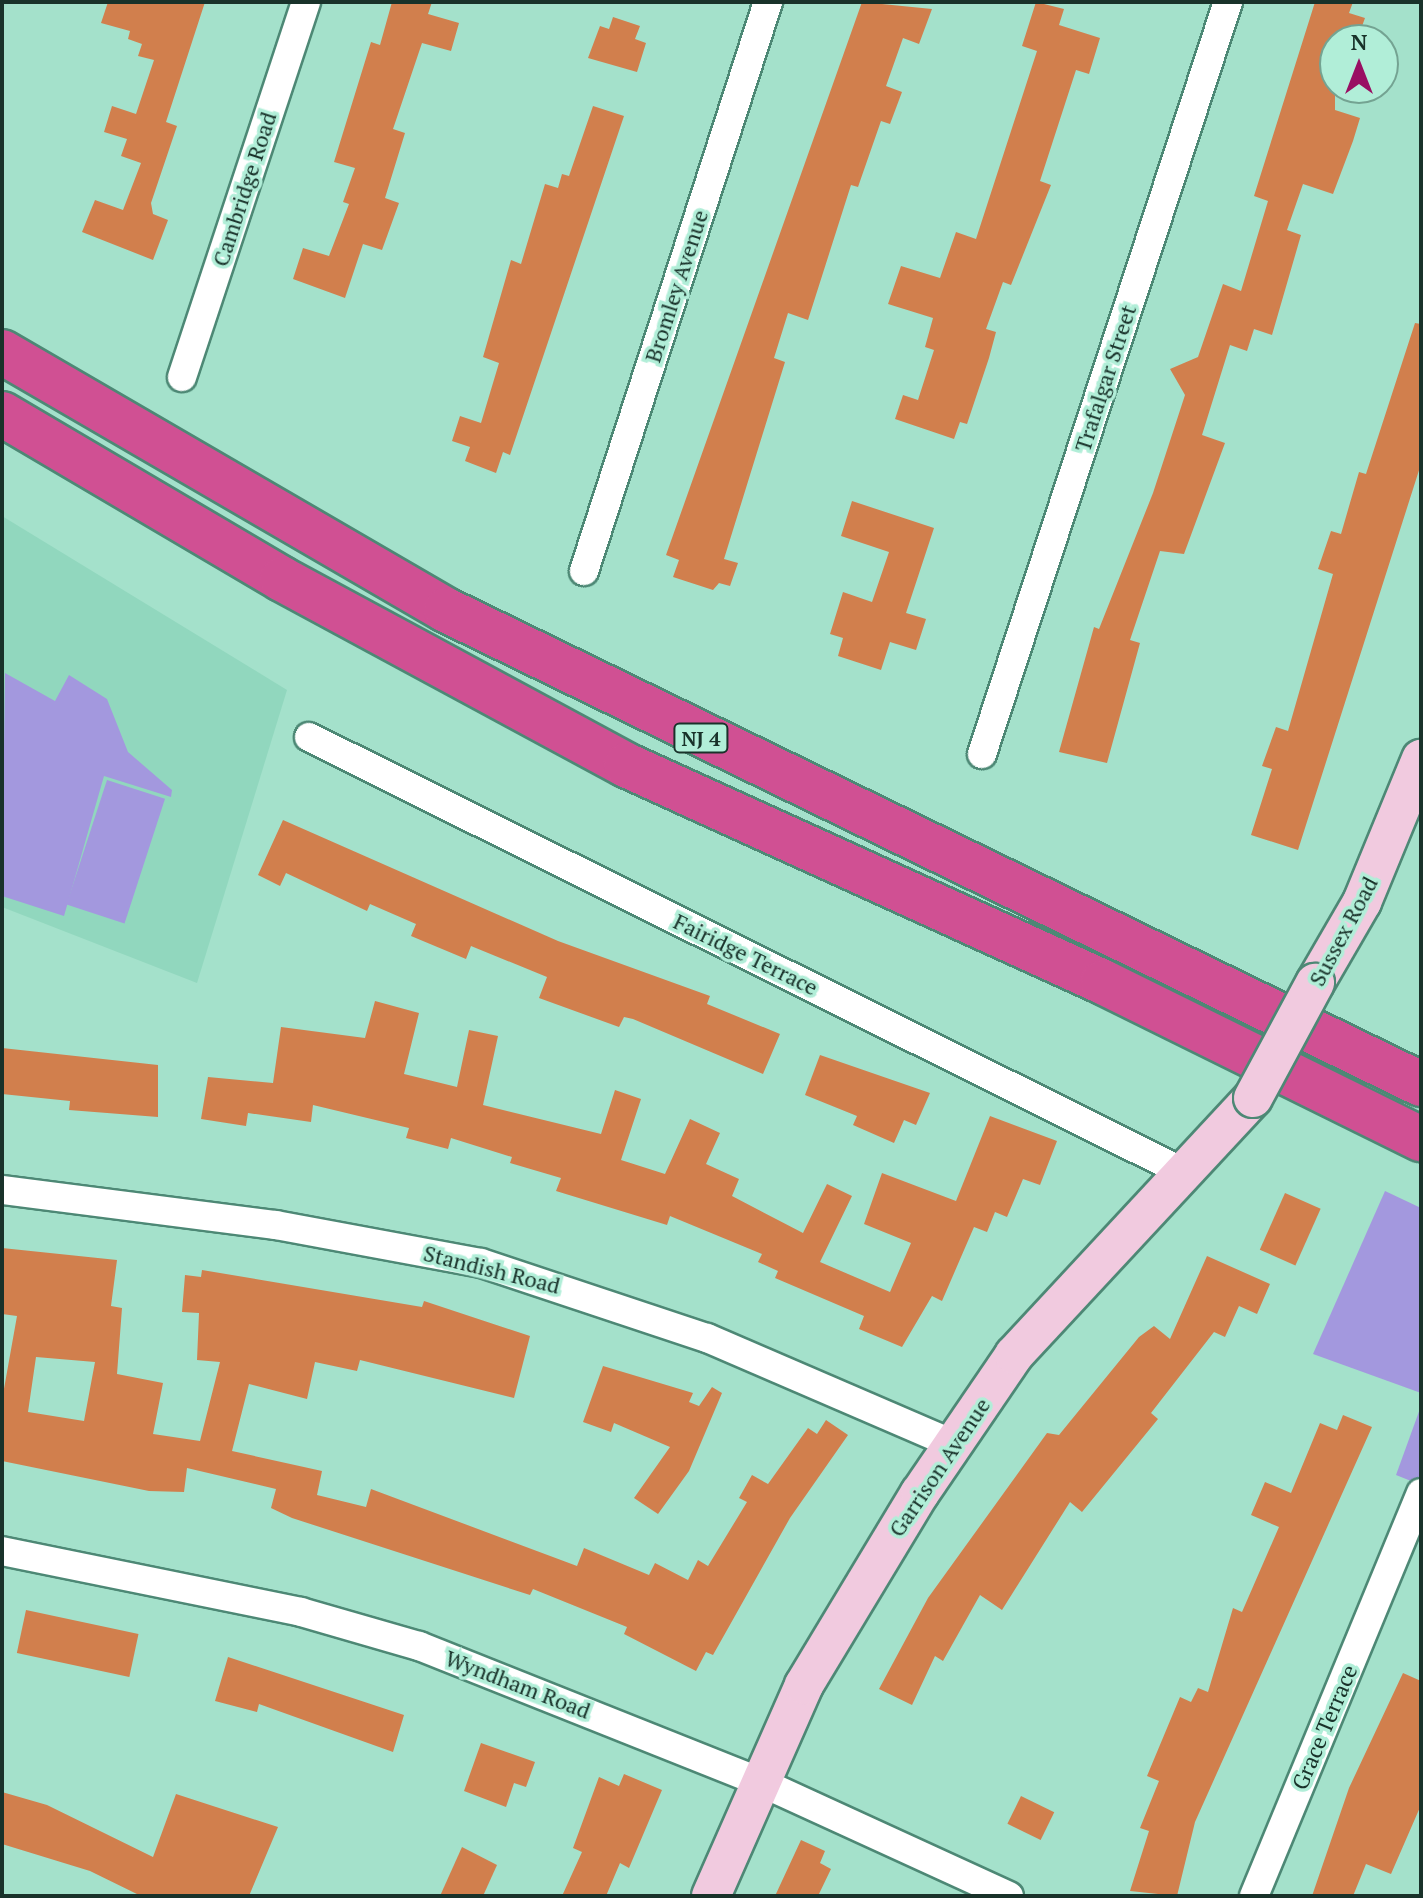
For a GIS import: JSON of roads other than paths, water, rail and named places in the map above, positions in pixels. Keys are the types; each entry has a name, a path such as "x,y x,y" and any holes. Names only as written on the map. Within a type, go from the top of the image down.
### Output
{"highway":[{"name":"NJ 4","path":"2,352 446,610 1421,1084"},
{"name":"NJ 4","path":"2,414 282,579 626,765 1103,982 1421,1139"}],"street":[{"name":"Cambridge Road","path":"182,377 306,2"},
{"name":"Bromley Avenue","path":"584,571 768,2"},
{"name":"Trafalgar Street","path":"982,754 1228,2"},
{"name":"Fairidge Terrace","path":"309,737 1183,1172"},
{"name":"Sussex Road","path":"1253,1098 1362,902 1421,759"},
{"name":"Garrison Avenue","path":"711,1896 758,1781 859,1587 1014,1355 1253,1098"},
{"name":"Standish Road","path":"2,1190 306,1229 481,1263 707,1338 955,1445"},
{"name":"Grace Terrace","path":"1254,1896 1421,1493"},
{"name":"Wyndham Road","path":"2,1551 301,1612 419,1646 758,1781 1009,1896"}]}
